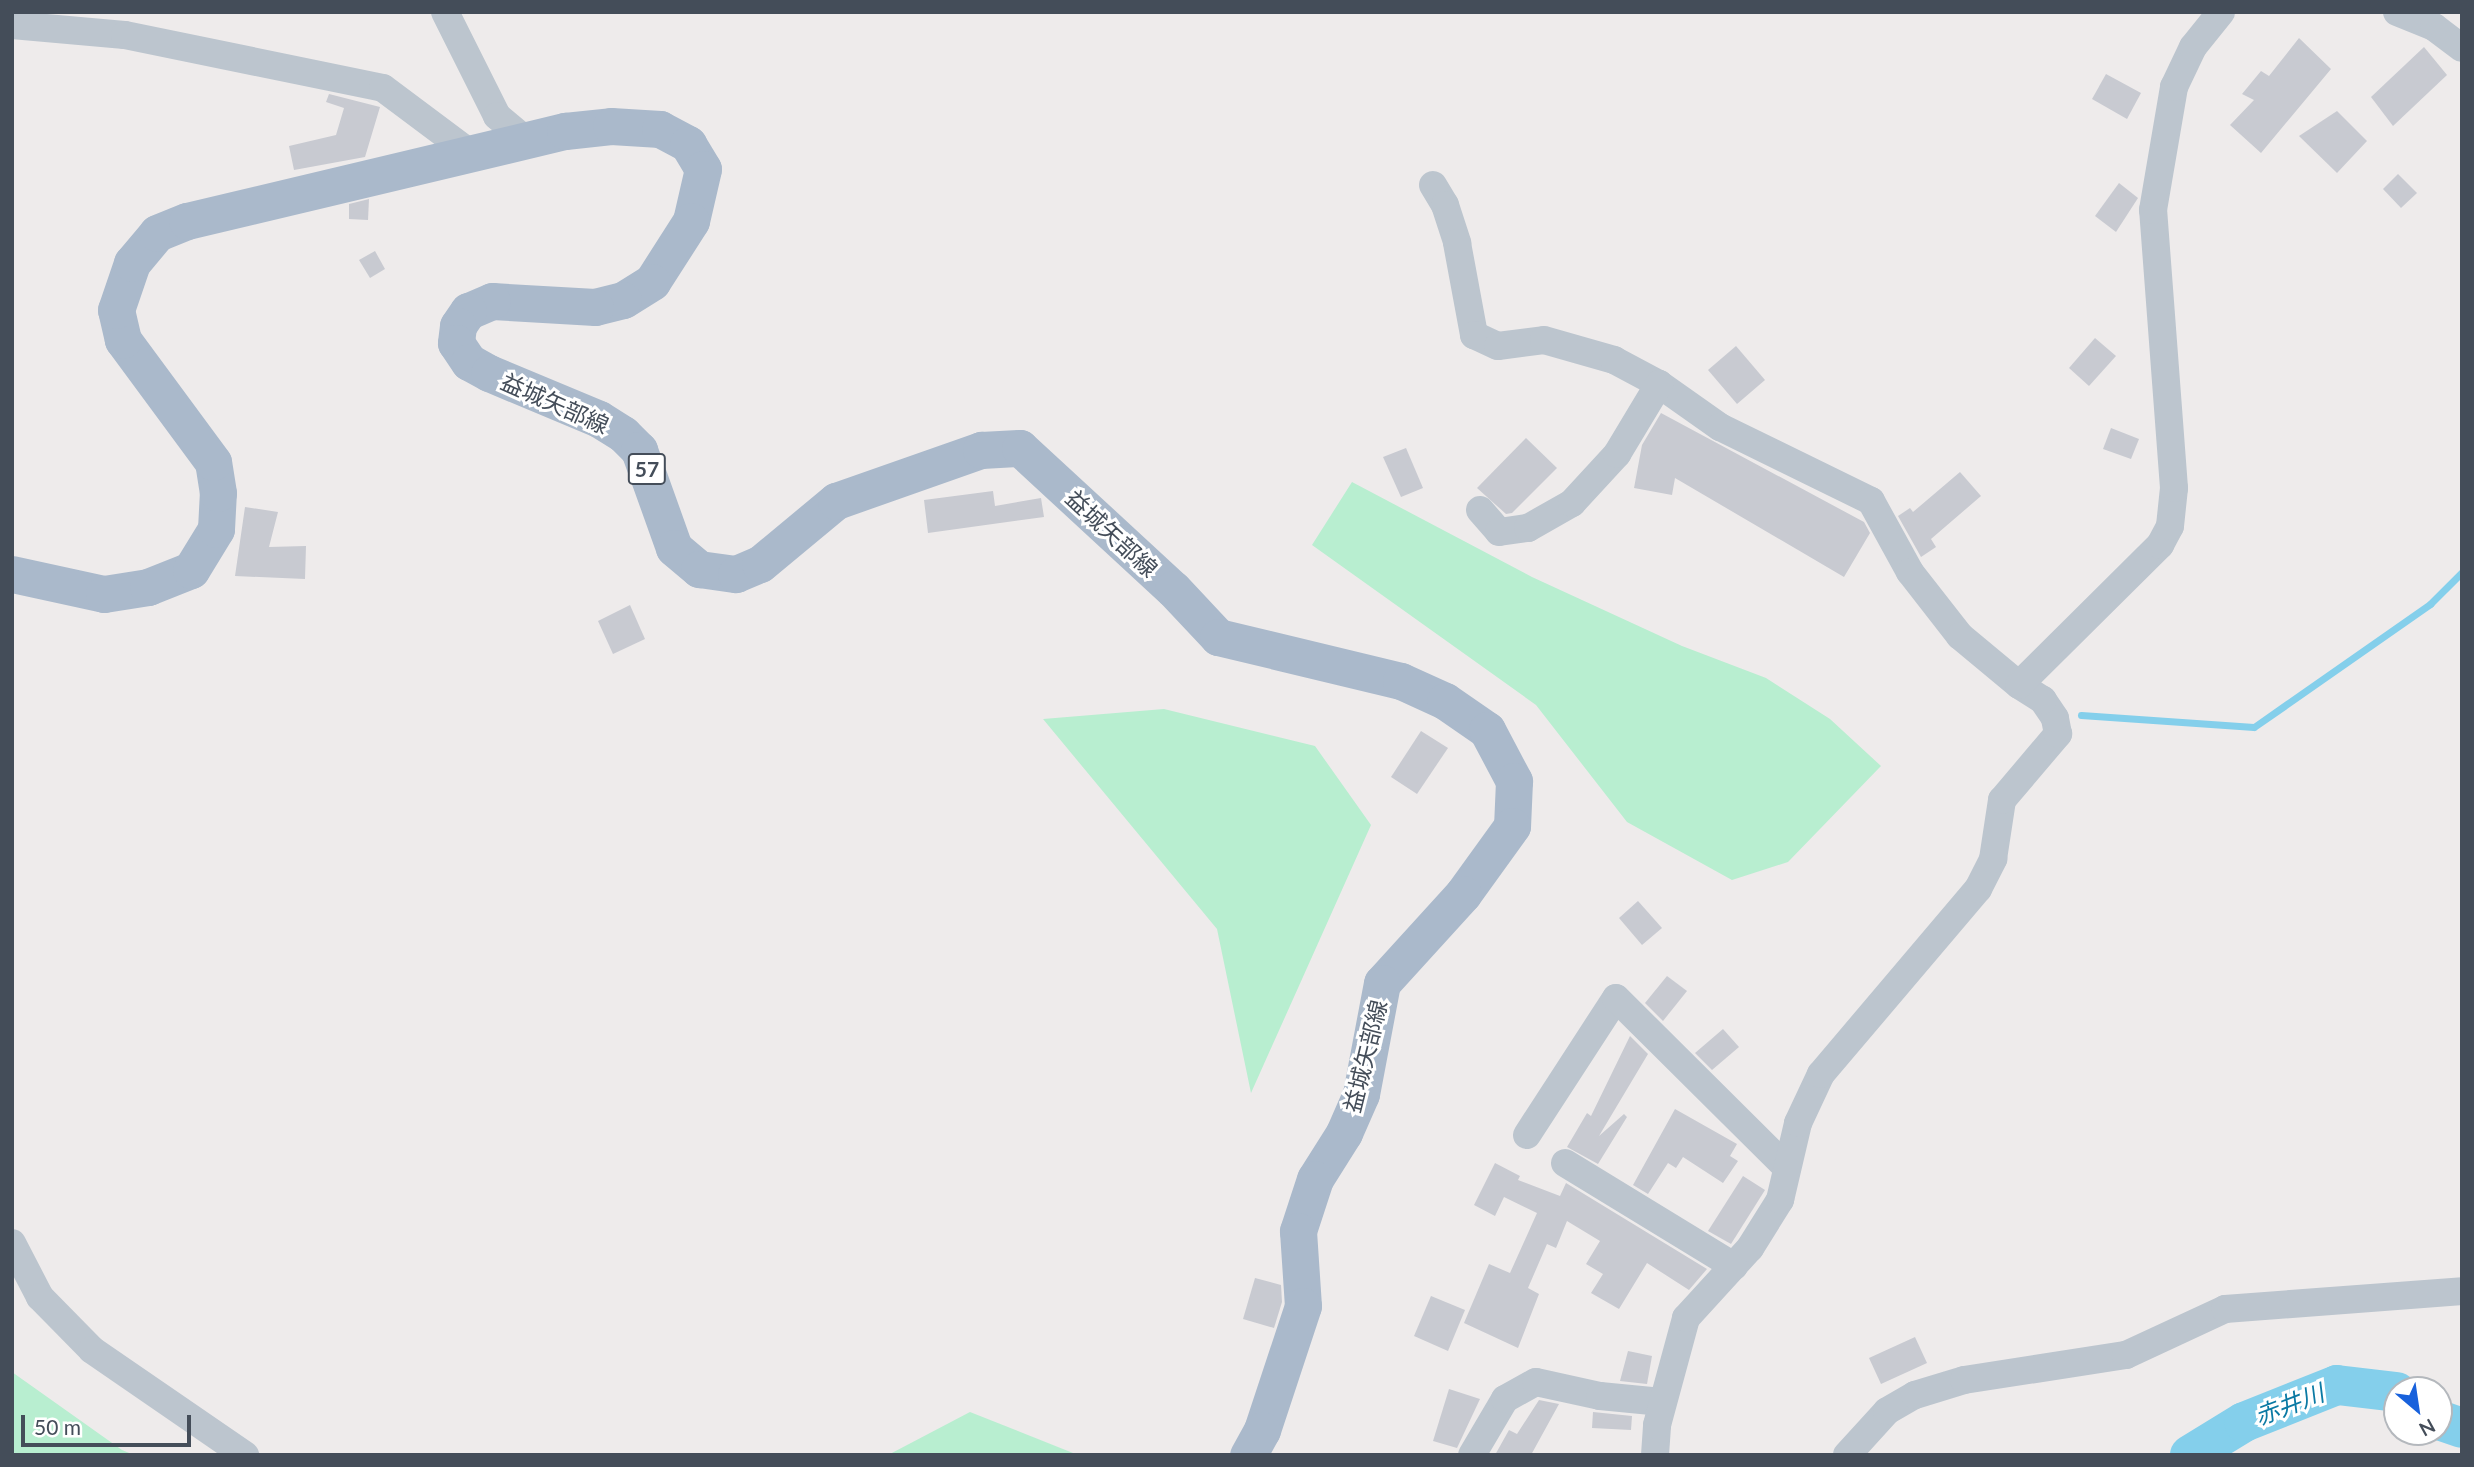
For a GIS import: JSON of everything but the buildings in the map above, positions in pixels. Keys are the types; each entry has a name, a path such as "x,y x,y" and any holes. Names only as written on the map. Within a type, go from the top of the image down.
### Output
{"main road":[{"name":"益城矢部線","path":"12,574 104,594 148,587 191,570 216,529 218,493 213,462 123,340 116,310 132,262 157,233 187,221 524,139 611,126 660,129 688,144 703,169 691,220 652,282 623,300 595,307 492,301 468,311 458,326 456,343 469,362 489,373 599,419 623,434 639,450 674,548 699,569 736,575 760,564 836,502 981,450 1020,448 1173,589 1218,637 1401,681 1445,701 1486,730 1514,781 1512,826 1463,894 1382,983 1361,1094 1344,1133 1315,1179 1298,1231 1303,1306 1262,1430 1248,1455"}],"street":[{"path":"445,12 497,116 524,139"},
{"path":"2019,685 2160,545 2170,526 2174,488 2153,210 2174,87 2193,47 2221,12"},
{"path":"2397,12 2434,27 2462,48"},
{"path":"12,25 125,35 383,88 470,153"},
{"path":"1433,185 1445,205 1457,243 1474,335 1498,346 1544,340 1614,360 1659,384 1720,427 1871,501 1910,572 1960,636 2019,685 2043,701 2055,718 2058,734 2002,800 1993,859 1978,889 1821,1074 1798,1123 1780,1200 1734,1266 1686,1318 1662,1402 1655,1455"},
{"path":"1480,510 1499,532 1528,528 1572,503 1617,454 1659,384"},
{"path":"1527,1135 1616,998 1787,1168"},
{"path":"1565,1163 1734,1266"},
{"path":"12,1243 40,1297 92,1350 245,1455"},
{"path":"1847,1455 1887,1411 1915,1395 1964,1380 2126,1355 2225,1309 2462,1291"},
{"path":"1472,1455 1505,1399 1536,1382 1600,1396 1662,1402"}],"green space":[{"path":"1352,482 1532,577 1682,646 1766,678 1830,719 1881,766 1788,862 1732,880 1627,822 1536,705 1312,545"},
{"path":"1164,709 1315,746 1371,825 1251,1093 1217,929 1043,719"},
{"path":"12,1372 122,1450 134,1455 12,1455"},
{"path":"970,1412 1078,1455 888,1455"}],"waterway":[{"path":"2081,715 2254,727 2430,604 2462,572"},
{"name":"赤井川","path":"2190,1455 2244,1422 2337,1385 2383,1390"},
{"name":"赤井川","path":"2453,1425 2462,1428"}]}
